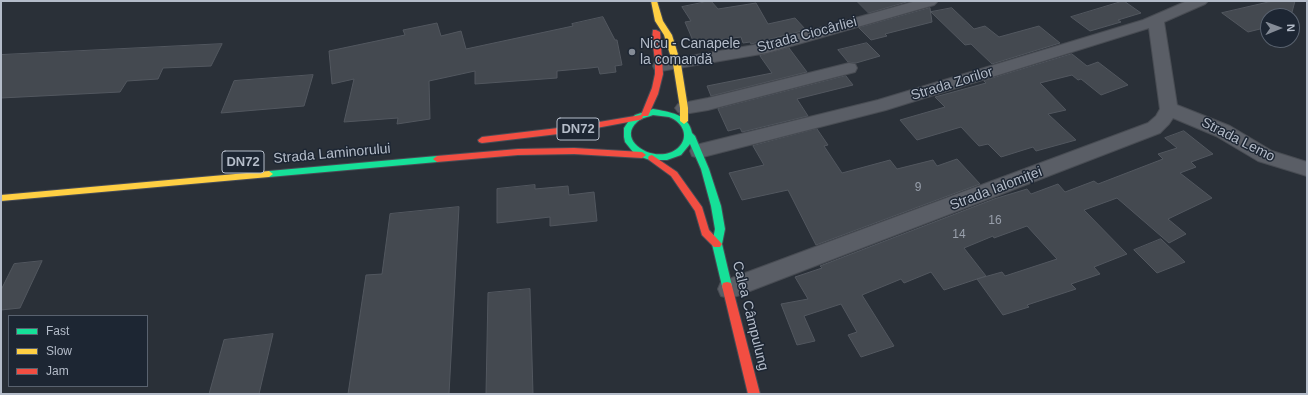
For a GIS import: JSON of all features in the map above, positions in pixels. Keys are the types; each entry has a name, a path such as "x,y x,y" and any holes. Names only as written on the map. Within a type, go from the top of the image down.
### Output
{"main road":[{"name":"Calea Câmpulung","path":"654,1 658,21 655,37 669,65 684,115 713,197 720,230 717,244 754,394"},
{"name":"Calea Câmpulung","path":"658,21 668,35 669,65 642,115 629,125 626,136 628,143 634,150 642,155 652,158 669,169 680,182 699,210 705,232 717,244"},
{"name":"DN72","path":"472,140 575,130 662,112 678,117 684,115"},
{"name":"Calea Câmpulung","path":"652,158 663,158 674,155 688,144 695,144"},
{"name":"Strada Laminorului","path":"1,198 539,151 574,151 642,155"}],"street":[{"name":"Strada Zorilor","path":"695,144 880,106 1156,20 1200,1"},
{"name":"Strada Ciocârliei","path":"669,65 767,48 929,2"},
{"path":"1156,20 1169,109"},
{"path":"684,115 708,104 849,68"},
{"name":"Strada Lemo","path":"1169,109 1223,131 1265,156 1307,169"},
{"name":"Strada Ialomiței","path":"729,289 1154,128 1163,120 1169,109"}],"building":[{"path":"711,1 718,9 756,3 768,24 795,18 806,30 751,44 750,42 743,43 741,37 694,43 685,22 691,21 682,7"},
{"path":"857,1 910,1 869,13"},
{"path":"1124,1 1141,13 1118,20 1121,22 1090,31 1071,17"},
{"path":"1273,1 1295,1 1293,8 1260,8 1260,29 1248,32 1222,13"},
{"path":"930,8 932,22 885,34 887,36 871,40 859,28"},
{"path":"952,8 974,29 985,26 999,37 1039,26 1060,43 992,64 971,44 965,45 931,12"},
{"path":"603,17 615,40 617,40 622,65 615,66 616,72 600,74 598,67 557,71 557,78 475,84 475,71 429,81 430,119 397,124 398,118 344,122 354,79 332,84 329,51 405,35 403,30 437,23 441,36 461,31 466,49 573,26 572,24"},
{"path":"867,43 880,56 856,63 848,62 838,50"},
{"path":"222,44 211,66 163,68 158,79 127,81 120,92 1,98 1,55"},
{"path":"789,48 807,72 711,96 707,86 772,73 760,56"},
{"path":"1072,54 1087,66 1098,62 1128,85 1101,95 1081,79 1078,80 1072,75 1040,83 1066,110 1048,114 1076,140 1036,151 1033,147 1001,157 988,144 979,146 961,127 917,140 900,120 945,107 935,97 986,83 984,81"},
{"path":"313,75 304,106 221,113 234,81"},
{"path":"846,76 853,85 797,99 808,116 742,132 740,128 728,131 718,109"},
{"path":"817,129 828,145 824,146 842,173 890,160 897,169 933,160 937,166 957,159 980,184 816,245 788,190 742,200 729,173 764,165 753,146"},
{"path":"1184,131 1213,154 1191,162 1196,167 1180,173 1212,198 1168,219 1186,234 1169,243 1117,198 1084,210 1127,254 1094,267 1100,274 1071,284 1076,289 1027,305 1029,307 1003,315 977,279 944,290 931,272 904,283 901,279 862,295 894,346 861,357 848,335 857,332 841,304 804,316 815,341 797,345 781,304 808,299 795,277 822,268 820,266 994,199 1027,189 1031,194 1058,184 1065,192 1094,181 1098,184 1163,159 1158,154 1177,148 1165,138","holes":["1027,226 1057,259 1005,276 1002,272 977,279 986,276 964,248 993,236 994,238"]},
{"path":"535,185 535,189 568,186 569,195 594,192 597,221 550,226 550,217 497,223 497,189"},
{"path":"459,207 449,394 348,394 366,275 382,274 390,214"},
{"path":"1161,239 1185,262 1157,273 1134,250"},
{"path":"42,261 20,308 1,310 1,290 14,264"},
{"path":"530,289 533,394 486,394 488,293"},
{"path":"273,334 259,394 209,394 224,340"}],"traffic: fast":[{"path":"653,112 670,114 681,120 687,128 688,137 685,146 678,153 667,157 650,157 638,151 629,142 628,128 634,120 638,117 653,112"},
{"path":"691,136 705,169 716,206 720,229 717,244 727,286"},
{"path":"269,174 437,159"}],"traffic: slow":[{"path":"654,1 659,21 668,35 677,64 684,108 684,121"},
{"path":"1,198 269,174"}],"traffic: jam":[{"path":"645,114 654,94 659,74 656,32"},
{"path":"482,140 575,129 639,117"},
{"path":"437,159 518,152 574,151 642,155"},
{"path":"652,158 674,174 699,210 705,232 717,244"},
{"path":"727,286 754,394"}],"place":[{"name":"Nicu - Canapele la comandă","path":"632,52"}]}
